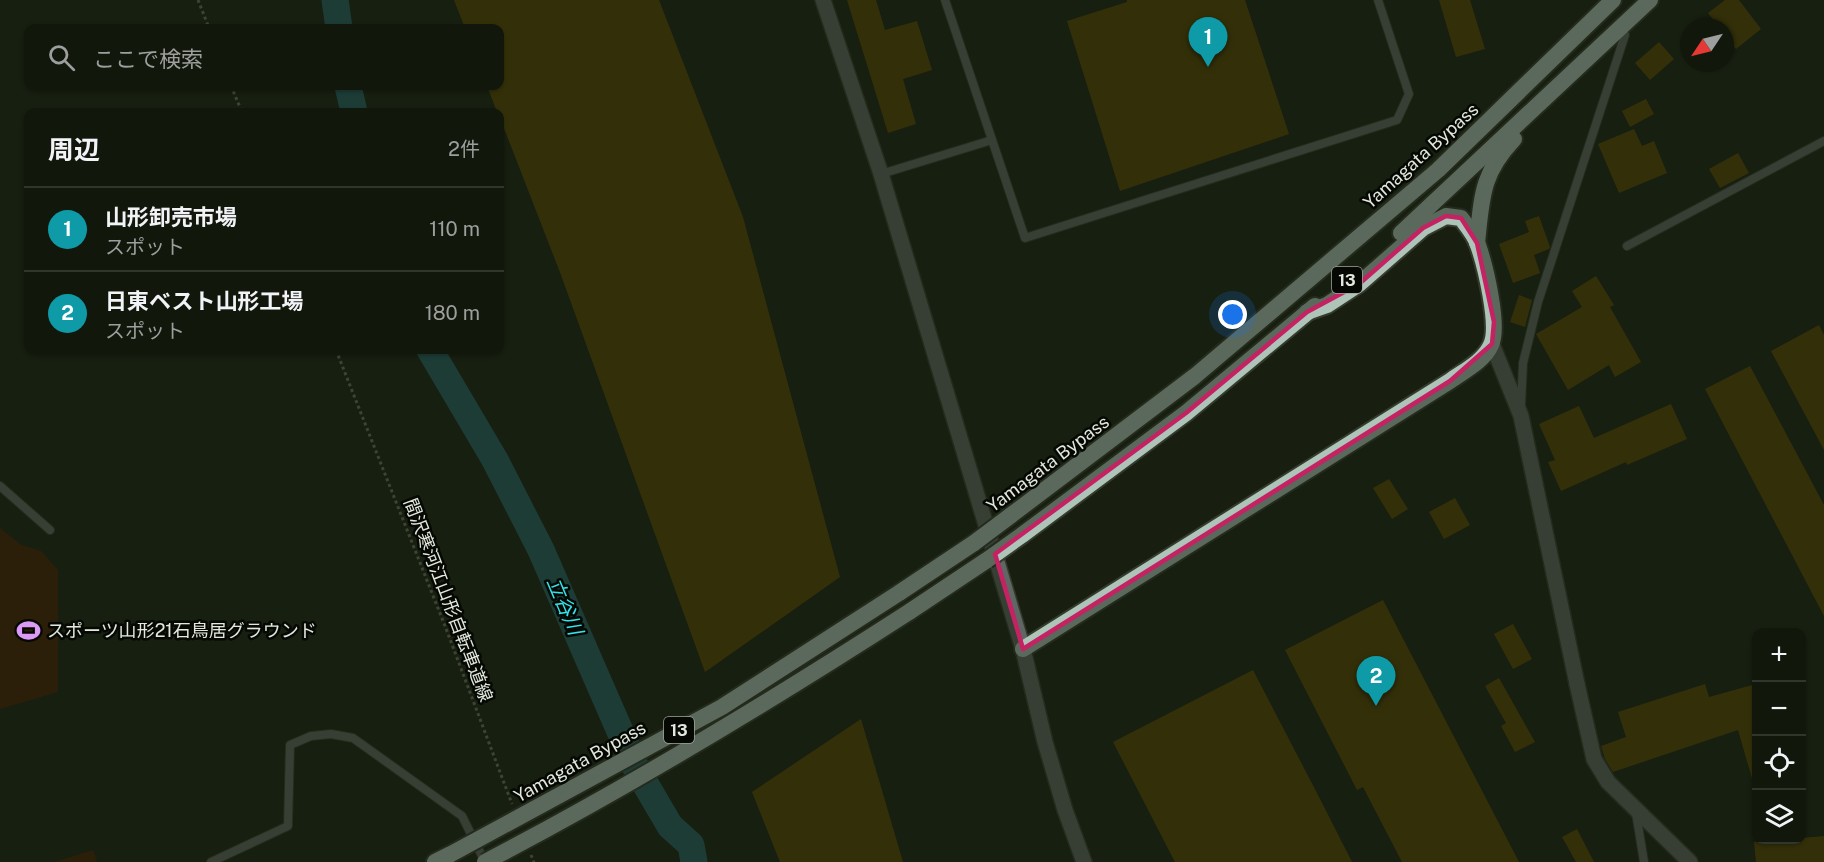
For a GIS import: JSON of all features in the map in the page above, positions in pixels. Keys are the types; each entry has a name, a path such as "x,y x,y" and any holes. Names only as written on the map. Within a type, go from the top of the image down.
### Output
{"highway":[{"name":"Yamagata Bypass","path":"435,862 722,707 974,543 1195,376 1438,170 1613,0"},
{"path":"1023,649 1450,381 1478,361 1492,344 1494,322 1488,282 1478,243 1482,199 1487,176 1512,140 1625,35 1652,0"},
{"name":"13","path":"485,862 613,794 808,678 1022,535 1186,413 1380,252 1652,0"},
{"path":"1307,312 1327,305 1359,284 1423,228 1446,216 1461,218 1478,243"}],"street":[{"path":"823,0 881,174 1023,649 1045,742 1065,810 1084,862"},
{"path":"1492,344 1521,416 1594,759 1608,782 1690,862"}],"lane":[{"path":"945,0 1025,238 1397,120 1409,94 1378,0"},
{"path":"1521,416 1523,363 1538,303 1625,35"},
{"path":"881,174 992,140"},
{"path":"1627,246 1824,141"},
{"path":"0,486 50,530"},
{"path":"211,862 288,826 290,745 311,736 331,734 353,738 462,816 485,862"},
{"path":"1635,808 1644,862"}],"path":[{"path":"198,0 207,24"},
{"path":"233,90 240,108"},
{"name":"間沢寒河江山形自転車道線","path":"338,354 445,626 513,808"},
{"path":"529,850 534,862"}],"highlighted area":[{"path":"1446,216 1461,218 1477,243 1494,322 1492,344 1450,381 1023,649 995,554 1186,413 1307,312 1359,284 1423,228"}],"shaded area":[{"name":"スポーツ山形21石鳥居グラウンド","path":"0,528 21,545 41,551 58,570 58,692 0,709"},
{"path":"93,850 97,862 55,862"}],"building":[{"path":"454,0 659,0 743,217 840,577 705,672 561,275 504,128 504,108 495,108 489,90 504,90 504,24 463,24"},
{"path":"847,0 876,0 885,30 917,21 932,70 903,79 916,124 888,133"},
{"path":"1127,0 1245,0 1289,134 1120,191 1067,21 1127,2"},
{"path":"1439,0 1470,0 1485,49 1456,57"},
{"path":"1725,0 1739,0 1761,29 1736,49 1734,46 1734,18 1712,18 1708,13"},
{"path":"1659,42 1674,59 1650,80 1635,63"},
{"path":"1646,99 1654,114 1630,127 1622,111"},
{"path":"1634,129 1642,146 1654,141 1667,173 1619,193 1598,144"},
{"path":"1738,153 1749,173 1720,188 1709,169"},
{"path":"1539,216 1550,247 1534,255 1540,273 1513,283 1499,244 1529,232 1525,221"},
{"path":"1596,276 1614,305 1610,307 1641,362 1615,377 1609,365 1568,390 1536,334 1582,307 1572,291"},
{"path":"1519,295 1532,300 1525,327 1510,322"},
{"path":"1819,325 1824,335 1824,450 1771,351"},
{"path":"1750,366 1824,505 1824,616 1705,389"},
{"path":"1671,404 1687,439 1627,465 1626,462 1561,491 1548,462 1555,460 1539,424 1579,406 1594,438"},
{"path":"1389,479 1408,509 1392,519 1373,488"},
{"path":"1455,498 1470,525 1444,539 1429,512"},
{"path":"1383,600 1519,862 1402,862 1363,787 1357,790 1285,650"},
{"path":"1513,624 1532,659 1513,669 1494,634"},
{"path":"1253,670 1352,862 1175,862 1113,742"},
{"path":"1499,678 1535,742 1515,752 1501,726 1506,723 1485,686"},
{"path":"1705,684 1709,697 1752,685 1752,779 1738,730 1613,772 1605,759 1601,746 1626,737 1618,712"},
{"path":"861,719 903,862 780,862 752,792"},
{"path":"1577,829 1594,862 1576,862 1562,837"},
{"path":"1824,836 1824,862 1756,862 1754,844 1806,844 1806,838"}],"waterway":[{"name":"立谷川","path":"335,0 338,24"},
{"name":"立谷川","path":"349,90 353,108"},
{"name":"立谷川","path":"432,354 495,460 541,550 636,768 670,826 691,845 694,862"}],"place":[{"name":"山形卸売市場","path":"1208,67"},
{"name":"スポーツ山形21石鳥居グラウンド","path":"29,631"},
{"name":"日東ベスト山形工場","path":"1376,706"}]}
